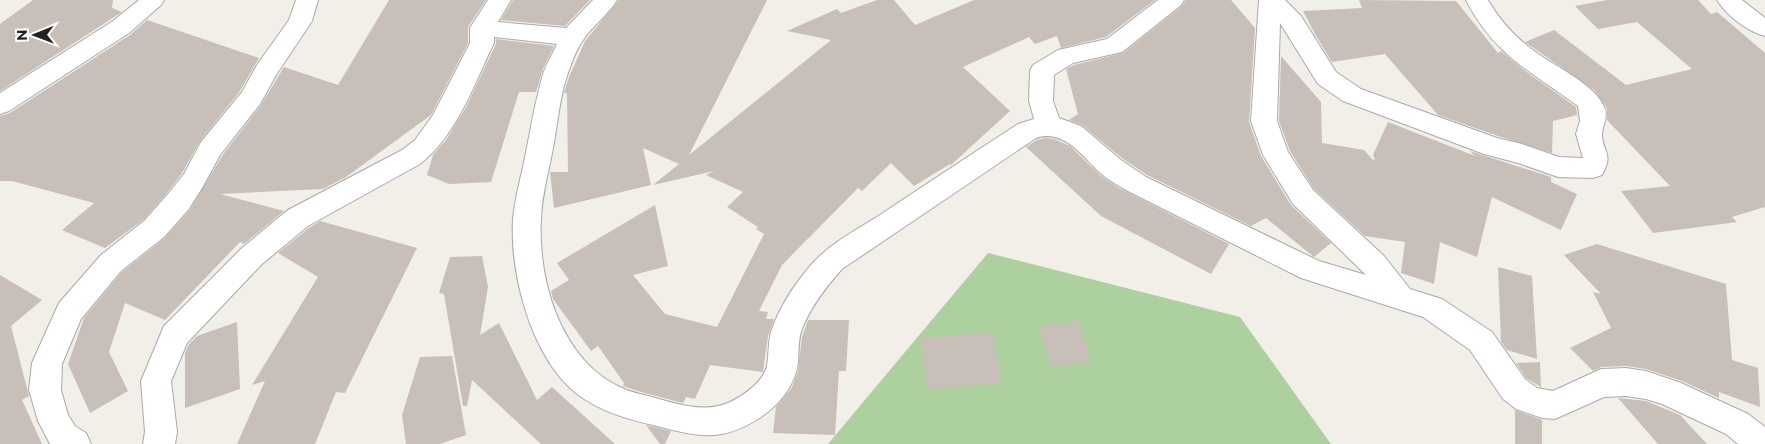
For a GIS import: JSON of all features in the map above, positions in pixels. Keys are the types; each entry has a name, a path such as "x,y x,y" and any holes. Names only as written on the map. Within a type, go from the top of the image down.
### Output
{"street":[{"path":"0,105 121,28 153,0"},
{"path":"75,444 64,437 54,421 46,390 47,363 58,342 69,312 111,263 154,230 178,202 193,181 210,149 251,98 300,21 307,0"},
{"path":"159,444 161,432 156,381 175,335 252,256 298,218 411,157 424,147 443,120 482,43 482,28 500,0"},
{"path":"606,0 572,37 554,77 526,216 525,231 528,269 538,305 549,332 560,351 588,384 607,397 625,404 700,423 723,419 741,413 770,389 781,372 786,332 795,312 817,276 832,261 1027,131 1049,125 1061,127 1072,132 1120,174 1158,195 1312,270 1432,308 1481,341 1514,389 1527,398 1542,404 1555,405 1601,383 1626,382 1646,385 1670,393 1737,424 1762,444"},
{"path":"1049,125 1041,101 1042,71 1066,56 1114,46 1173,0"},
{"path":"1271,0 1264,121 1276,155 1303,197 1374,264 1399,296"},
{"path":"1271,0 1293,22 1327,78 1352,95 1493,147 1558,166 1593,168 1596,156 1589,134 1594,122 1594,111 1588,100 1510,46 1493,29 1484,16 1477,0"},
{"path":"1728,0 1748,18 1765,28"},
{"path":"482,28 572,37"}],"green space":[{"path":"988,253 1240,317 1331,444 828,444"}],"building":[{"path":"33,0 113,0 112,8 122,12 0,91 0,24"},
{"path":"389,0 486,0 468,27 468,43 431,115 346,177 323,189 220,194 284,211 244,244 240,242 165,320 125,303 109,352 128,391 90,413 68,364 84,318 122,272 165,238 189,211 222,156 261,105 284,67 338,85"},
{"path":"513,0 590,0 565,26 501,20"},
{"path":"619,0 767,0 689,155 831,40 787,31 837,9 841,13 877,0 894,0 915,25 974,0 1155,0 1106,37 1061,48 1057,36 1035,44 1029,37 963,67 1010,111 951,165 914,186 891,163 862,191 858,188 782,265 759,311 768,312 766,319 774,319 768,336 763,372 710,365 695,399 686,397 683,403 623,386 624,383 598,346 591,351 553,299 551,291 569,280 557,263 655,205 668,266 633,275 665,314 717,327 764,234 756,229 758,227 727,207 743,192 706,175 714,171 653,185 679,164 643,148 651,185 554,208 550,172 568,172 567,93 564,93 569,77 585,41"},
{"path":"1186,0 1231,0 1255,28 1249,122 1261,156 1291,205 1331,243 1314,257 1266,218 1251,226 1147,175 1122,158 1082,125 1069,120 1078,114 1066,69 1074,65 1123,53 1182,6"},
{"path":"1359,0 1456,1 1498,53 1501,51 1576,107 1577,115 1553,121 1552,153 1438,115 1385,54 1332,62 1303,11 1362,8"},
{"path":"1607,0 1698,0 1711,14 1717,12 1765,53 1765,207 1732,217 1737,222 1653,233 1621,191 1670,186 1607,120 1607,108 1594,90 1525,42 1554,30 1626,85 1692,69 1637,22 1598,29 1575,6"},
{"path":"147,20 259,58 240,91 200,141 182,173 167,193 143,220 105,248 62,230 94,203 12,181 0,181 0,116 10,113 130,35"},
{"path":"496,39 554,46 543,69 536,92 519,92 491,182 449,184 427,175 433,155 446,140 465,109 496,44"},
{"path":"1281,56 1321,102 1322,143 1364,150 1373,160 1375,159 1373,155 1388,122 1475,156 1470,151 1551,177 1551,182 1577,194 1561,230 1492,197 1477,257 1440,242 1434,284 1401,273 1405,242 1365,236 1314,189 1290,151 1279,121"},
{"path":"1054,139 1070,146 1100,175 1119,188 1229,244 1211,274 1101,216 1026,147 1037,140"},
{"path":"320,221 417,248 345,393 336,392 315,444 237,444 265,381 252,385 318,277 278,253"},
{"path":"1597,244 1726,284 1732,360 1758,368 1760,407 1719,392 1719,398 1682,381 1646,369 1626,366 1601,367 1593,371 1570,348 1611,328 1593,292 1601,294 1564,255"},
{"path":"482,256 488,287 480,335 499,323 537,400 552,387 615,444 541,444 472,380 467,406 463,406 444,294 439,293 450,257"},
{"path":"1498,267 1532,276 1537,359 1507,350 1501,342"},
{"path":"0,275 42,300 11,326 29,396 22,400 42,444 0,444"},
{"path":"808,320 849,320 846,371 839,371 835,435 773,433 776,407 792,387 798,371 802,337"},
{"path":"1079,321 1091,362 1051,367 1039,326"},
{"path":"237,322 240,389 185,408 185,353 189,344 197,336"},
{"path":"992,332 1002,382 927,390 920,338"},
{"path":"452,356 466,435 440,444 406,444 402,415 420,357"},
{"path":"1540,362 1541,387 1526,378 1516,363"},
{"path":"1618,398 1646,401 1680,415 1707,444 1658,444"},
{"path":"1515,410 1542,420 1542,444 1515,444"},
{"path":"646,425 671,431 665,444 660,444"}]}
